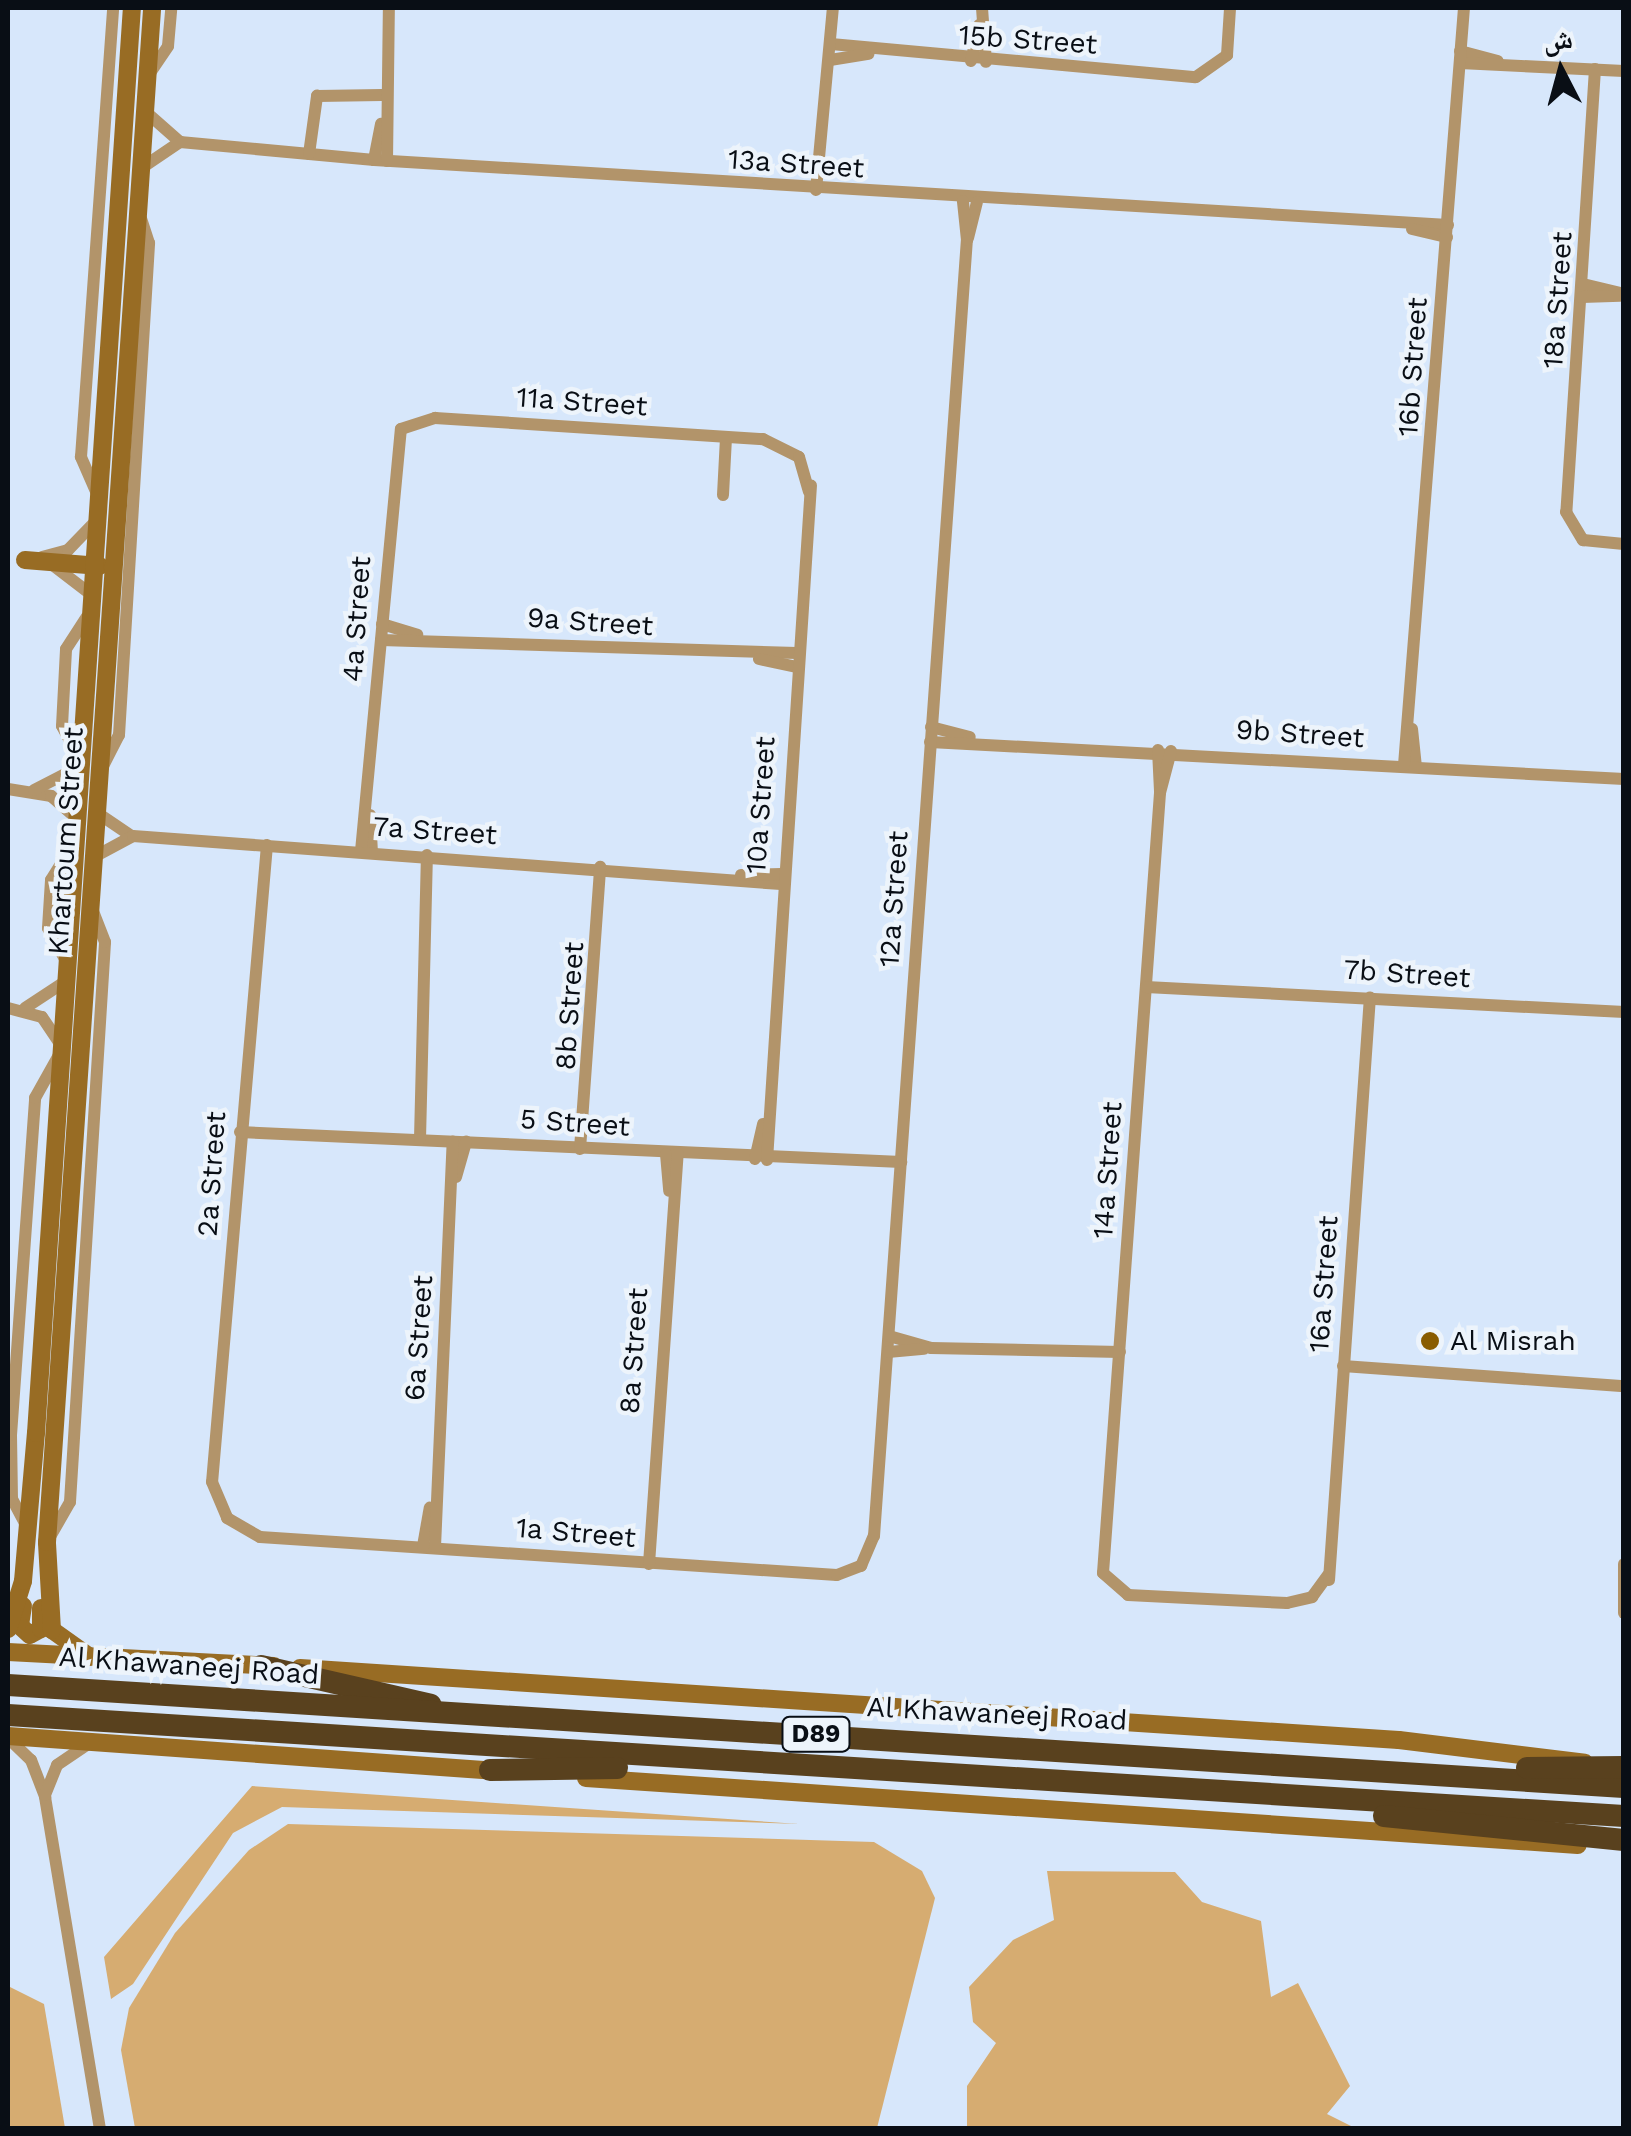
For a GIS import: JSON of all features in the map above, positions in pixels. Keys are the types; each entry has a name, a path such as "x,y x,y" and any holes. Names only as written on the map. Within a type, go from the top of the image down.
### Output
{"highway":[{"path":"261,1666 400,1693 448,1714"},
{"name":"Al Khawaneej Road","path":"8,1685 1624,1787"},
{"name":"D89","path":"8,1714 752,1764 1624,1816"},
{"path":"490,1770 752,1764"},
{"path":"1437,1775 1624,1768"},
{"path":"1349,1801 1390,1818 1624,1843"}],"main road":[{"name":"Khartoum Street","path":"8,1629 22,1581 27,1527 90,562 132,8"},
{"name":"Khartoum Street","path":"90,1657 52,1630 46,1585 47,1542 102,690 152,8"},
{"path":"16,559 90,562 102,572 102,690"},
{"path":"52,1162 58,1204 70,1210"},
{"path":"22,1581 20,1626 30,1634 43,1625 46,1585"},
{"path":"8,1652 1430,1742 1594,1767"},
{"path":"8,1737 1624,1843"}],"street":[{"path":"98,496 81,458 113,8"},
{"path":"148,76 168,46 171,8"},
{"path":"381,161 389,8"},
{"path":"821,191 833,8"},
{"name":"15b Street","path":"831,44 872,54 1180,75 1215,65 1228,32 1230,8"},
{"name":"16b Street","path":"1410,765 1464,8"},
{"path":"979,61 982,12"},
{"name":"15b Street","path":"830,60 872,54"},
{"path":"1460,57 1624,71"},
{"name":"18a Street","path":"1600,69 1569,494 1580,532 1620,544"},
{"path":"310,154 317,96 382,95"},
{"path":"142,167 180,142 146,112"},
{"name":"13a Street","path":"180,142 381,161 1448,231"},
{"name":"12a Street","path":"866,1559 888,1352 970,202"},
{"path":"98,776 119,735 150,243 139,214"},
{"path":"1583,290 1624,295"},
{"name":"11a Street","path":"401,429 434,418 726,436 763,439 803,456"},
{"name":"4a Street","path":"367,851 382,624 401,429"},
{"path":"723,495 726,436"},
{"name":"10a Street","path":"761,1160 809,492 803,456"},
{"path":"16,559 68,550 95,522"},
{"path":"16,559 65,569 88,592"},
{"name":"9a Street","path":"382,624 420,636"},
{"name":"9a Street","path":"381,640 420,636 797,660"},
{"name":"9b Street","path":"930,735 1624,779"},
{"name":"14a Street","path":"1164,750 1106,1550 1114,1583 1140,1594 1287,1603"},
{"path":"31,790 77,762"},
{"path":"8,789 31,790 74,816"},
{"name":"7a Street","path":"96,812 133,836 781,879"},
{"path":"93,858 133,836"},
{"name":"2a Street","path":"235,1520 216,1502 214,1471 260,844"},
{"path":"414,1138 432,891 428,856"},
{"path":"432,891 442,856"},
{"name":"8b Street","path":"586,1149 606,868"},
{"path":"47,1542 70,1502 105,942 90,901"},
{"name":"7b Street","path":"1147,980 1624,1012"},
{"path":"22,1009 64,982"},
{"name":"16a Street","path":"1287,1603 1314,1600 1328,1575 1370,997"},
{"path":"8,1008 22,1009 50,1024 59,1048 35,1098 11,1435 12,1499 27,1527"},
{"name":"5 Street","path":"241,1126 901,1169"},
{"name":"6a Street","path":"429,1546 460,1141"},
{"name":"8a Street","path":"644,1564 672,1154"},
{"path":"889,1336 932,1348"},
{"path":"888,1352 932,1348 1120,1358"},
{"path":"1343,1366 1624,1386"},
{"name":"1a Street","path":"235,1520 276,1536 644,1564 837,1575 866,1559"},
{"path":"1624,1564 1624,1613"},
{"path":"8,1737 31,1760 44,1797 100,2128"},
{"path":"44,1797 57,1765 91,1742"}],"shaded area":[{"path":"252,1786 799,1824 282,1807 233,1833 133,1984 111,1999 104,1957"},
{"path":"288,1824 874,1842 922,1871 935,1898 877,2128 135,2128 121,2050 129,2008 175,1933 249,1850"},
{"path":"1047,1871 1175,1872 1202,1902 1261,1921 1271,1997 1298,1983 1350,2086 1327,2114 1355,2128 967,2127 967,2086 996,2043 973,2022 969,1987 1013,1940 1054,1920"},
{"path":"8,1986 44,2004 65,2128 8,2128"}],"place":[{"name":"Al Misrah","path":"1430,1341"}]}
